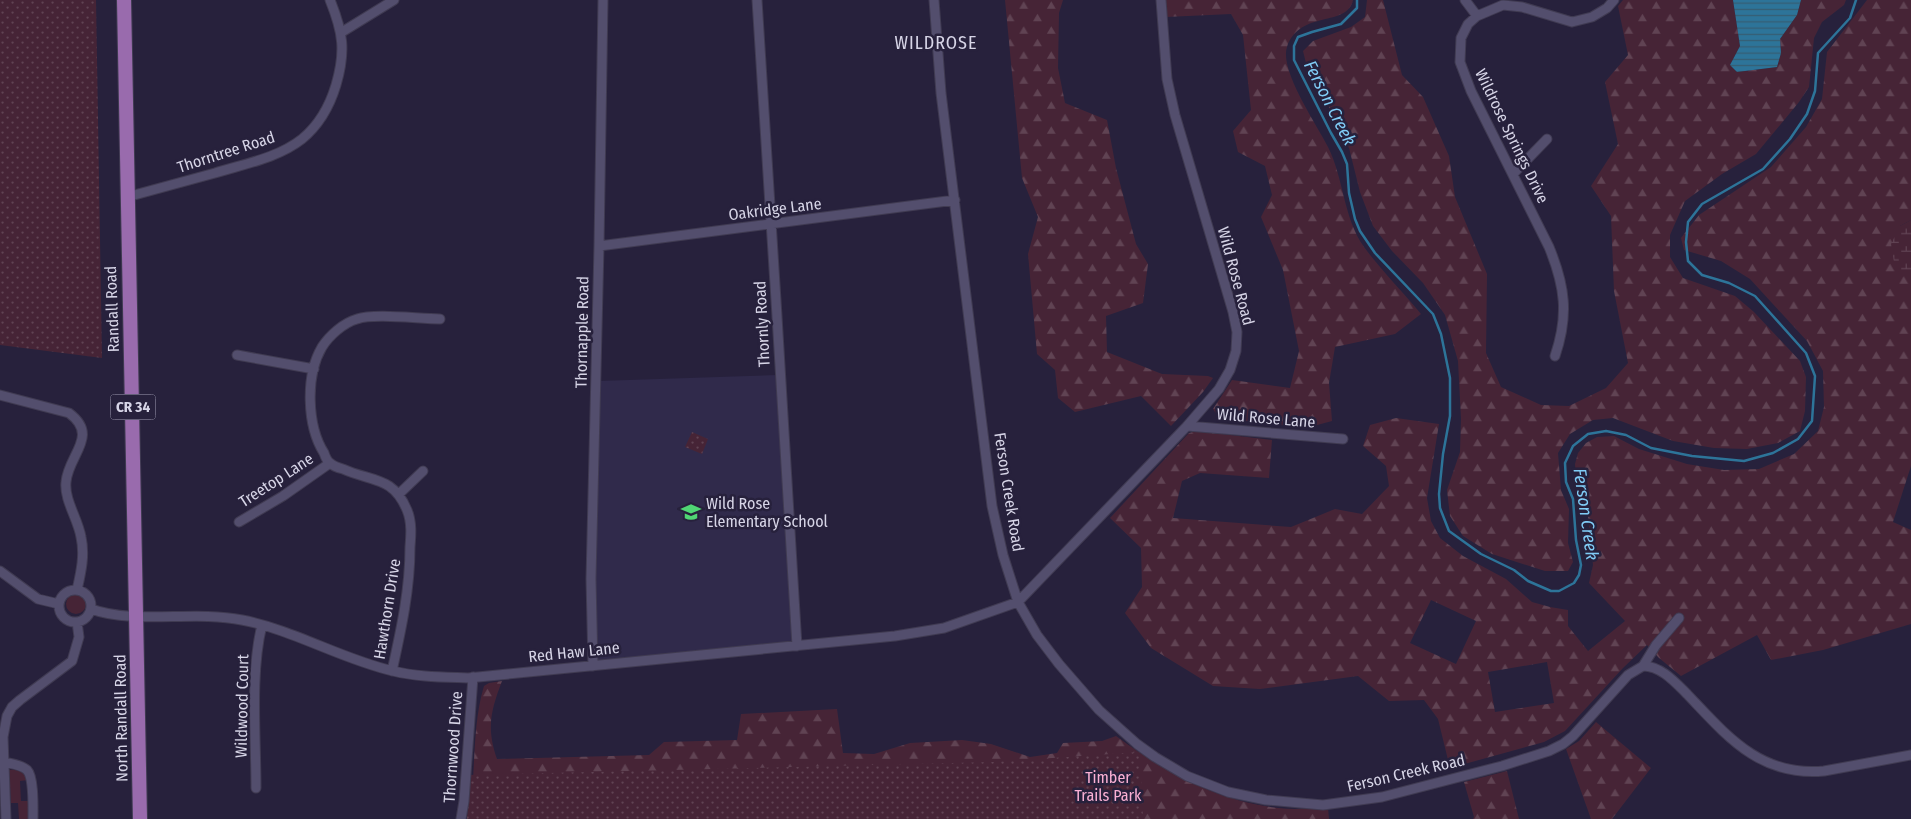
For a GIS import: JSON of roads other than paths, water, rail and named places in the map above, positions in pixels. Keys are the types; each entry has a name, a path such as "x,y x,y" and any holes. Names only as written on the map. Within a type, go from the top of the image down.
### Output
{"main road":[{"name":"Randall Road","path":"124,0 136,617"},
{"name":"North Randall Road","path":"136,617 140,819"}],"street":[{"name":"Thorntree Road","path":"127,197 263,159 303,138 319,120 331,99 342,56 342,32 330,0"},
{"path":"342,32 394,0"},
{"name":"Thornapple Road","path":"593,666 591,579 603,0"},
{"name":"Thornly Road","path":"757,0 773,224 781,404 798,646"},
{"name":"Ferson Creek Road","path":"934,0 941,93 992,506 1003,555 1018,602 1037,635 1058,664 1098,710 1137,744 1169,766 1207,784 1249,797 1294,804 1323,805 1382,797 1502,766 1549,751 1563,744 1573,736 1628,675 1643,666 1656,645 1679,618"},
{"name":"Wild Rose Road","path":"1018,602 1187,426 1219,389 1230,370 1236,351 1237,332 1233,312 1169,88 1162,21 1162,0"},
{"path":"1465,0 1477,16 1503,5 1522,7 1572,22 1592,16 1607,8 1614,0"},
{"name":"Wildrose Springs Drive","path":"1477,16 1468,24 1461,38 1460,62 1471,91 1549,247 1559,272 1563,287 1564,324 1555,356"},
{"path":"1513,174 1547,139"},
{"name":"Oakridge Lane","path":"599,246 955,200"},
{"path":"423,471 400,493 383,482 347,471 330,463 317,443 312,425 311,390 314,369 322,348 331,336 343,326 357,319 373,316 440,319"},
{"path":"237,355 314,369"},
{"path":"0,395 69,413 78,421 81,427 83,440 68,473 66,487 81,536 83,549 77,590"},
{"name":"Wild Rose Lane","path":"1187,426 1343,439"},
{"name":"Treetop Lane","path":"239,522 283,496 330,463"},
{"name":"Hawthorn Drive","path":"392,671 410,577 411,526 408,512 400,493"},
{"path":"0,571 38,599 59,604"},
{"path":"77,590 87,594 91,609 84,619 72,622 60,613 59,604 65,593 77,590"},
{"name":"Red Haw Lane","path":"91,609 136,617 222,617 288,632 370,665 392,671 437,677 473,677 895,636 944,628 1018,602"},
{"path":"6,819 4,726 7,716 12,707 20,700 72,661 79,637 77,622"},
{"name":"Wildwood Court","path":"256,788 256,668 258,641 262,625"},
{"path":"1643,666 1653,667 1663,673 1721,731 1739,746 1761,760 1778,767 1809,772 1911,755"},
{"name":"Thornwood Drive","path":"461,819 464,808 473,677"},
{"path":"4,762 22,767 31,776 33,819"}],"water":[{"path":"1733,0 1801,0 1797,15 1780,39 1781,53 1777,67 1737,72 1730,65 1740,46"}],"waterway":[{"name":"Ferson Creek","path":"1357,0 1357,8 1341,24 1298,37 1294,46 1294,60 1347,164 1349,193 1360,231 1375,253 1433,314 1441,334 1450,378 1450,416 1443,454 1439,494 1440,508 1449,531 1481,554 1514,570 1528,581 1551,591 1559,591 1574,583 1579,575 1581,565 1576,540 1573,499 1566,482 1565,463 1573,446 1588,434 1606,431 1626,435 1651,448 1692,456 1744,461 1773,453 1798,439 1812,421 1815,376 1806,353 1755,296 1729,283 1702,275 1688,261 1686,242 1688,222 1702,204 1763,169 1790,139 1807,114 1815,91 1818,53 1850,18 1856,0"}],"place":[{"name":"Wild Rose Elementary School","path":"691,512"}],"district":[{"name":"WILDROSE","path":"936,43"}],"park label":[{"name":"Timber Trails Park","path":"1108,786"}]}
